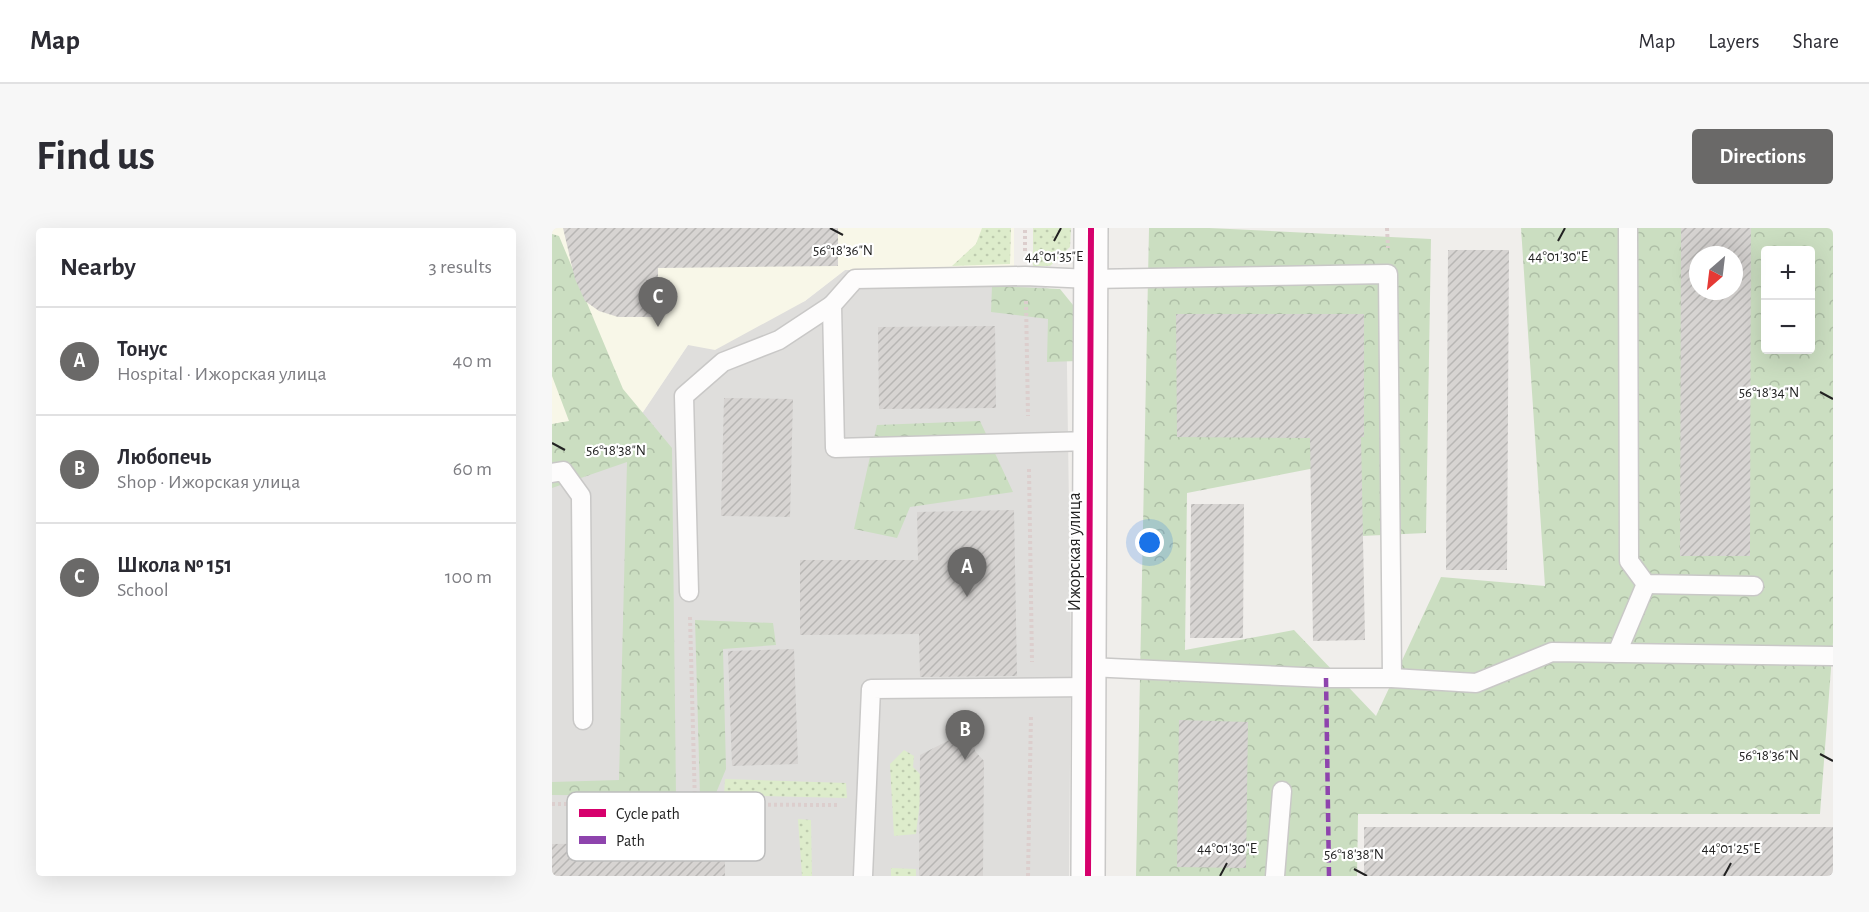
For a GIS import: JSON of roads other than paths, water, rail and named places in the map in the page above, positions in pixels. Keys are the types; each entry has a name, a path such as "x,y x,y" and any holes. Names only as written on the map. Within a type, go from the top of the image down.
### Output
{"street":[{"name":"Ижорская улица","path":"1088,876 1090,228"}],"lane":[{"path":"1628,228 1629,561 1646,584"},
{"path":"689,592 684,396 723,362 779,340 832,305 855,279 1025,276 1090,279 1388,274 1392,678"},
{"path":"832,305 835,448 1091,441"},
{"path":"552,473 563,471 581,496 583,720"},
{"path":"1646,584 1754,586"},
{"path":"1617,653 1646,584"},
{"path":"863,876 871,689 1032,688 1089,677 1392,678 1476,683 1552,652 1833,656"},
{"path":"1275,876 1282,791"}],"place":[{"name":"Школа № 151","path":"658,327"},
{"name":"Тонус","path":"967,597"},
{"name":"Любопечь","path":"965,760"}]}
